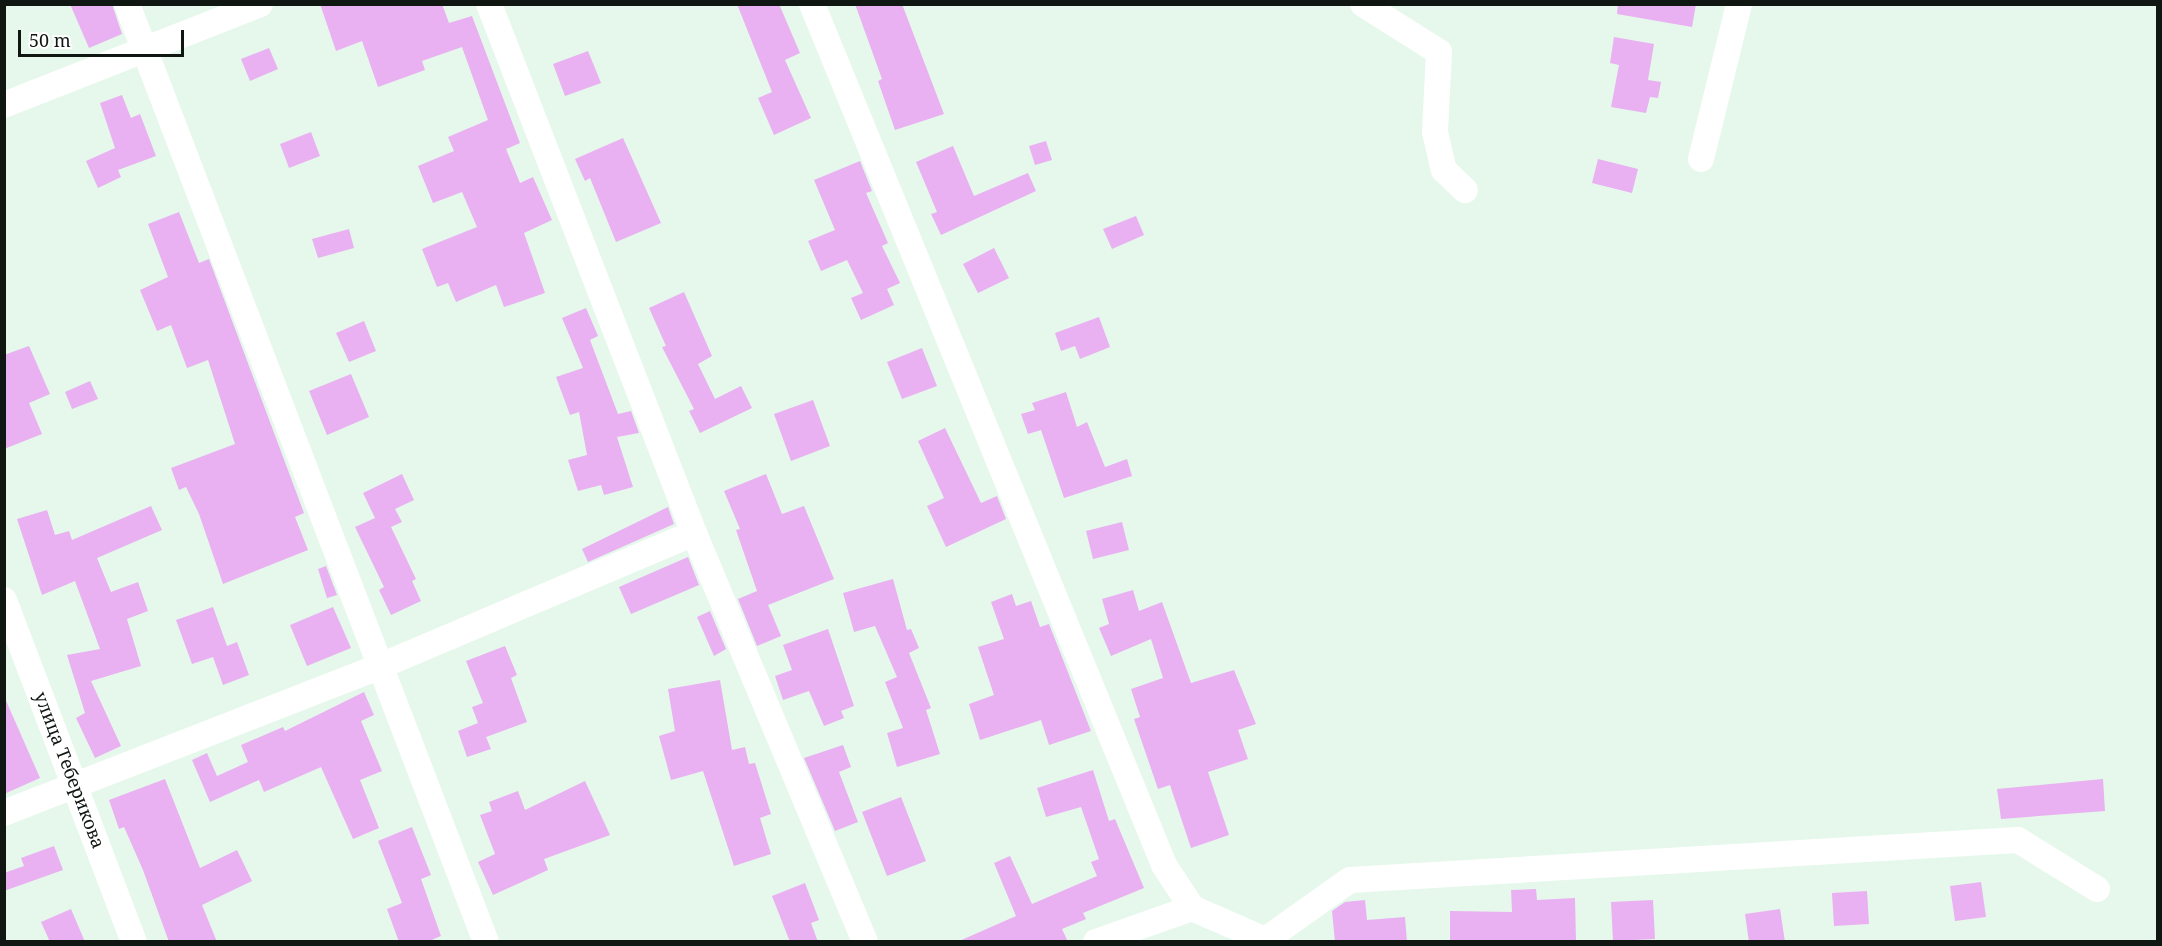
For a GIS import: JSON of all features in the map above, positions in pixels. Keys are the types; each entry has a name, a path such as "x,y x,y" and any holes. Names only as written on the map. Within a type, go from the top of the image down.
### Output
{"street":[{"path":"127,4 142,50 383,665 486,942"},
{"path":"4,105 260,4"},
{"path":"489,4 694,533 865,942"},
{"path":"812,4 1164,865 1192,909 1269,940 1350,880 2018,840 2097,889"},
{"path":"1363,4 1439,52 1434,132 1444,170 1465,190"},
{"path":"1701,159 1739,4"},
{"path":"4,813 383,665 694,533"},
{"name":"улица Теберикова","path":"4,600 134,942"},
{"path":"1096,942 1192,909"}],"building":[{"path":"70,4 112,4 122,34 89,48"},
{"path":"320,4 442,4 449,23 472,16 520,143 506,149 520,183 533,177 552,220 524,233 545,293 504,307 496,285 456,302 448,283 437,287 422,249 477,227 462,192 433,203 418,166 454,151 448,137 488,120 462,47 422,61 425,70 378,87 362,41 336,51"},
{"path":"737,4 779,4 800,53 785,60 811,118 774,135 758,98 772,92"},
{"path":"855,4 902,4 944,114 895,130 878,81 882,79"},
{"path":"1618,4 1696,4 1692,27 1617,14"},
{"path":"1614,37 1654,44 1648,80 1661,82 1658,98 1650,97 1646,113 1611,107 1619,65 1610,63"},
{"path":"269,48 278,69 250,81 241,59"},
{"path":"588,51 601,83 565,96 553,64"},
{"path":"122,95 131,118 140,114 156,156 118,170 121,177 98,188 86,161 115,148 100,103"},
{"path":"311,132 320,156 289,168 280,144"},
{"path":"623,138 661,223 616,242 590,178 585,181 575,159"},
{"path":"1046,141 1052,160 1035,165 1029,146"},
{"path":"953,146 974,196 1028,173 1036,191 941,235 931,214 937,212 916,162"},
{"path":"1598,159 1638,169 1632,193 1592,183"},
{"path":"860,161 872,191 866,193 888,243 882,246 900,283 887,289 894,305 861,320 851,298 863,293 847,260 821,271 808,241 835,230 814,180"},
{"path":"179,212 199,263 209,259 304,513 295,517 308,550 223,584 199,514 186,487 179,490 171,468 235,444 208,360 187,368 171,325 157,331 140,290 168,277 148,224"},
{"path":"1136,216 1144,235 1112,249 1103,229"},
{"path":"349,229 354,248 318,258 312,239"},
{"path":"994,248 1009,278 978,293 963,264"},
{"path":"684,292 712,356 698,364 715,399 741,386 752,408 700,433 689,411 694,409 662,347 666,346 649,308"},
{"path":"586,308 598,336 590,340 618,414 631,411 639,433 617,437 633,487 604,495 601,485 578,491 568,460 587,455 579,412 570,415 556,377 583,368 562,318"},
{"path":"1099,317 1110,347 1080,359 1075,346 1061,351 1055,333"},
{"path":"364,321 376,351 349,362 336,333"},
{"path":"29,346 50,394 29,403 42,434 4,449 4,355"},
{"path":"922,348 937,386 902,399 887,362"},
{"path":"351,374 369,417 327,435 309,391"},
{"path":"90,381 98,399 72,409 65,392"},
{"path":"1066,392 1077,427 1087,422 1105,467 1127,459 1132,476 1064,498 1041,430 1028,434 1021,414 1035,410 1032,403"},
{"path":"813,400 830,446 791,461 774,414"},
{"path":"945,428 981,503 997,496 1006,519 946,547 927,506 944,498 918,441"},
{"path":"402,474 414,500 395,509 402,522 391,527 416,579 412,581 421,601 391,615 379,590 384,587 355,527 375,518 363,493"},
{"path":"766,474 782,514 804,506 834,579 768,605 781,636 757,646 738,599 757,591 736,530 740,529 724,491"},
{"path":"151,506 162,530 97,558 111,592 138,582 148,611 127,619 141,666 91,681 121,746 95,758 76,718 85,713 67,655 100,649 75,581 42,595 17,519 47,510 55,535 69,531 72,540"},
{"path":"668,507 674,524 588,562 582,549"},
{"path":"1122,522 1129,550 1093,559 1086,531"},
{"path":"688,557 699,585 631,614 619,587"},
{"path":"326,566 337,595 327,598 318,569"},
{"path":"893,579 907,630 911,629 919,648 909,653 931,708 926,710 940,754 897,767 887,733 903,728 885,682 897,677 875,626 854,632 843,593"},
{"path":"1133,590 1139,611 1162,602 1191,683 1234,670 1256,724 1238,730 1248,759 1208,772 1229,835 1191,848 1170,785 1158,789 1134,719 1140,717 1131,689 1163,678 1151,639 1111,656 1099,628 1109,624 1102,599"},
{"path":"1012,594 1016,606 1031,601 1040,627 1049,624 1091,731 1049,745 1041,720 980,740 969,704 994,695 978,647 1004,639 991,602"},
{"path":"213,607 227,646 237,642 249,675 223,685 213,657 192,664 176,620"},
{"path":"333,607 351,648 307,666 290,625"},
{"path":"710,611 726,649 714,656 697,617"},
{"path":"828,629 854,706 841,711 844,718 824,726 809,691 783,700 775,676 792,670 783,645"},
{"path":"505,646 517,675 511,678 527,722 486,737 491,749 467,757 458,731 478,723 472,707 483,703 466,661"},
{"path":"720,680 732,750 745,747 749,764 755,763 771,814 760,818 771,854 734,866 703,771 671,780 659,736 675,731 668,689"},
{"path":"364,692 374,715 361,721 382,771 360,780 379,828 353,839 321,767 264,792 259,780 210,802 192,760 207,753 217,776 248,762 241,745 283,727 285,731"},
{"path":"4,696 40,778 4,794"},
{"path":"843,745 851,767 839,772 858,822 835,831 804,758"},
{"path":"1093,770 1109,821 1115,819 1144,888 1083,913 1086,919 1062,929 1068,942 957,942 1016,916 994,863 1010,856 1032,904 1097,876 1091,862 1099,859 1081,807 1046,817 1037,788"},
{"path":"165,779 200,868 237,850 252,881 202,905 217,942 169,942 143,870 124,827 119,829 109,800"},
{"path":"2103,779 2105,811 2001,819 1997,789"},
{"path":"585,781 610,835 544,859 548,870 493,895 478,862 495,854 480,815 492,811 489,802 518,791 525,810"},
{"path":"901,797 926,861 887,876 862,812"},
{"path":"412,827 431,875 421,879 441,936 427,942 399,942 387,909 402,903 378,841"},
{"path":"54,846 63,870 4,891 4,873 24,866 21,858"},
{"path":"1981,882 1986,917 1955,921 1950,886"},
{"path":"805,883 819,920 811,923 818,942 790,942 772,896"},
{"path":"1536,889 1537,900 1575,898 1576,941 1450,942 1450,911 1512,912 1511,890"},
{"path":"1867,891 1869,924 1834,926 1832,893"},
{"path":"1365,900 1367,920 1405,917 1407,942 1335,942 1332,911 1345,902"},
{"path":"1653,900 1655,939 1613,941 1611,902"},
{"path":"71,909 85,942 50,942 41,922"},
{"path":"1780,909 1785,942 1749,942 1745,914"}]}
